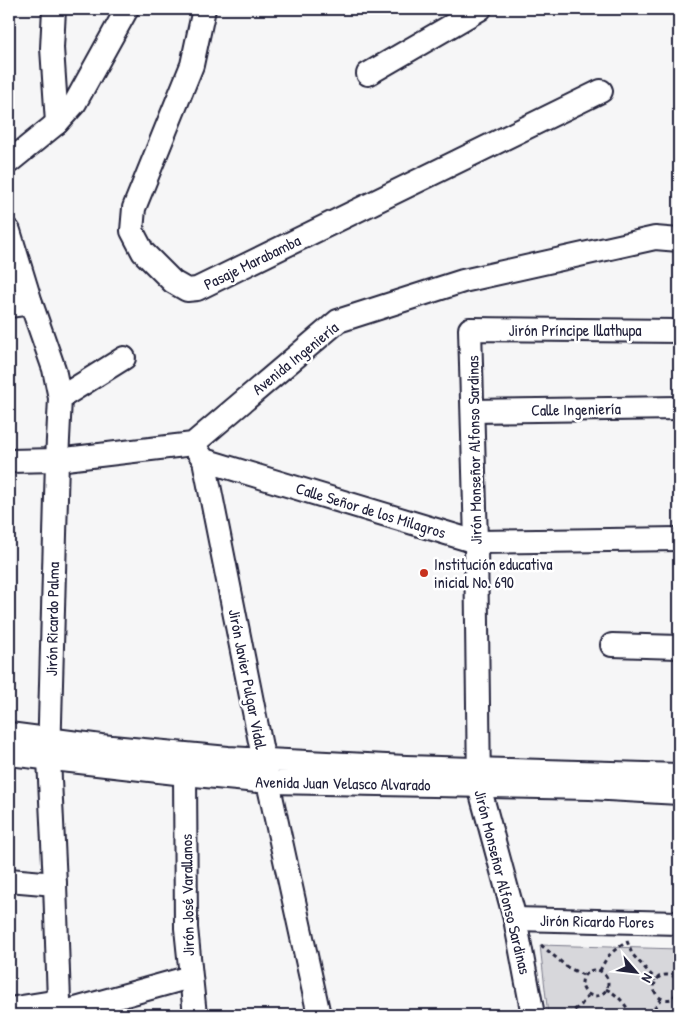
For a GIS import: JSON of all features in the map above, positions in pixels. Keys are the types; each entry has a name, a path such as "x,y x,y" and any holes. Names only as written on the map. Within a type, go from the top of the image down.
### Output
{"street":[{"path":"54,9 52,48 57,123"},
{"path":"9,162 57,123 75,103 127,9"},
{"name":"Pasaje Marabamba","path":"204,9 192,65 134,208 132,231 143,252 173,282 188,290 197,289 601,91"},
{"path":"368,74 480,9"},
{"name":"Jirón Ricardo Palma","path":"9,232 54,369 60,398 56,460 49,749 60,1010"},
{"name":"Avenida Ingeniería","path":"198,452 338,321 463,281 654,238 679,240"},
{"path":"9,306 31,303"},
{"name":"Jirón Príncipe Illathupa","path":"470,329 679,330"},
{"name":"Jirón Monseñor Alfonso Sardinas","path":"470,329 476,542 479,777 514,919 534,1015"},
{"path":"60,398 124,358"},
{"name":"Calle Ingeniería","path":"473,411 679,408"},
{"path":"9,461 198,452"},
{"name":"Calle Señor de los Milagros","path":"198,452 476,542 679,539"},
{"name":"Jirón Javier Pulgar Vidal","path":"198,452 319,1015"},
{"path":"612,645 679,647"},
{"name":"Avenida Juan Velasco Alvarado","path":"9,734 49,749 185,774 268,782 679,775"},
{"name":"Avenida Juan Velasco Alvarado","path":"9,754 49,749 264,760 590,788 679,793"},
{"name":"Jirón José Varallanos","path":"185,774 186,928 195,1015"},
{"path":"9,880 55,884"},
{"name":"Jirón Ricardo Flores","path":"514,919 628,931 679,923"},
{"path":"9,1009 60,1010 190,977"}],"path":[{"path":"514,919 567,968 585,976"},
{"path":"600,971 606,958 628,931"},
{"path":"628,931 632,954 656,980"},
{"path":"672,975 679,967"},
{"path":"591,971 600,971 608,981 606,989 600,995 589,994 582,984 585,976 591,971"},
{"path":"679,986 676,978 672,975 663,975 656,980 654,988 657,996 664,1000 672,999 679,992"},
{"path":"606,989 617,995 630,1015"},
{"path":"568,1015 581,1005 589,994"},
{"path":"650,1015 661,998"}],"shaded area":[{"path":"540,945 679,949 679,1015 548,1015"}],"place":[{"name":"Institución educativa inicial No. 690","path":"424,573"}]}
